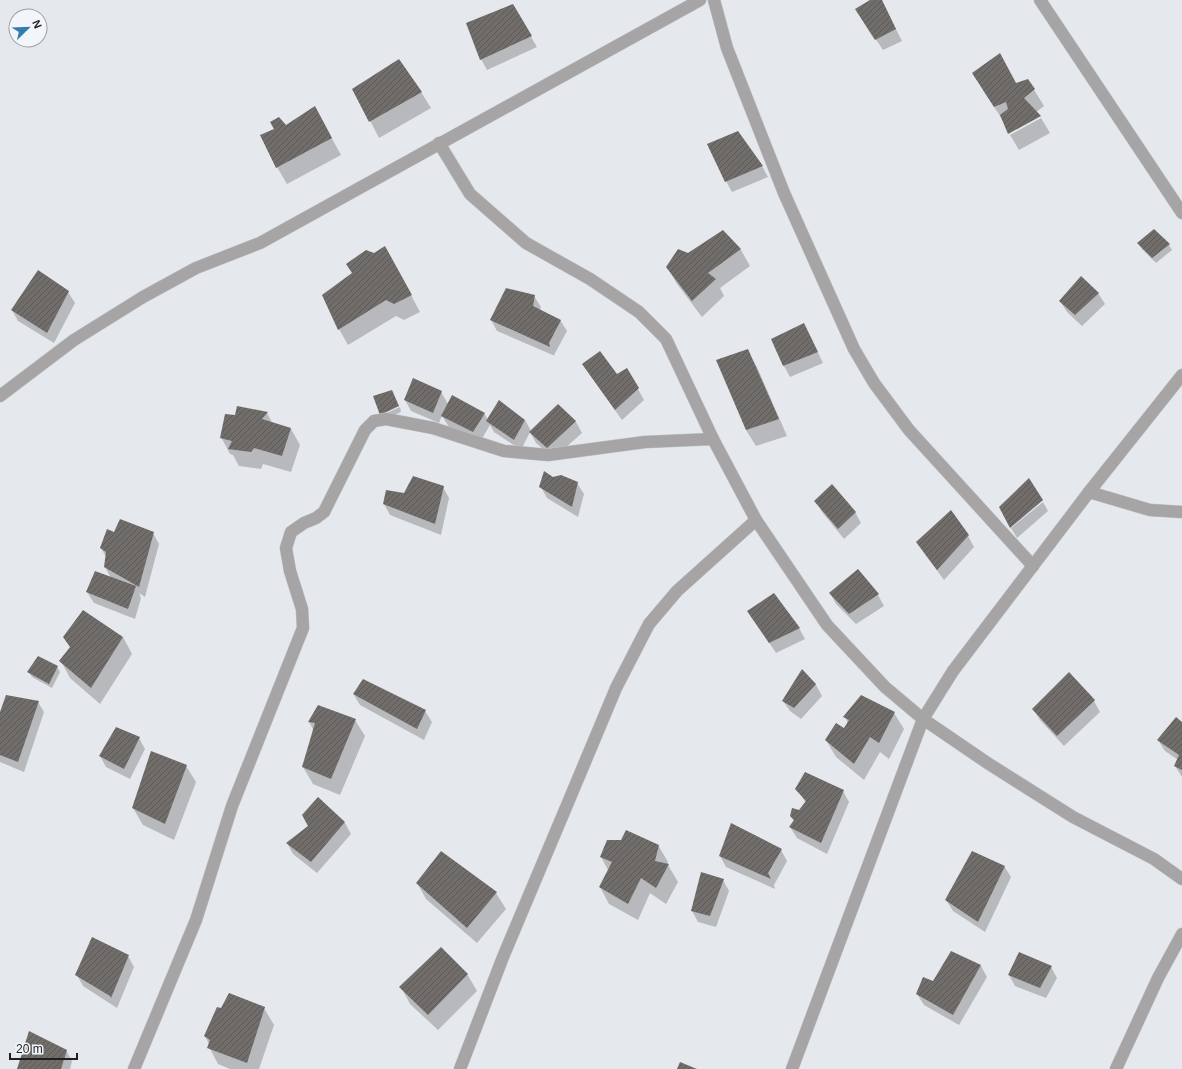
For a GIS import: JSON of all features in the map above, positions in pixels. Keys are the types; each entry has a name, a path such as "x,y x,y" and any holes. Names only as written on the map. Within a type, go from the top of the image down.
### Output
{"street":[{"path":"0,396 74,340 143,297 196,268 260,243 700,0"},
{"path":"714,0 726,48 784,193 858,356 874,383 909,430 1033,566"},
{"path":"1040,0 1182,213"},
{"path":"439,144 470,194 526,243 590,279 638,312 666,339 713,439 756,520 827,625 885,687 924,719 989,764 1073,817 1154,859 1182,879"},
{"path":"792,1069 924,719 953,671 1089,492 1182,375"},
{"path":"134,1069 196,920 232,806 303,628 302,609 290,571 286,548 291,532 324,512 365,430 374,421 386,419 433,428 504,451 548,456 645,442 713,439"},
{"path":"1089,492 1150,510 1182,512"},
{"path":"460,1069 504,957 616,688 649,624 677,591 756,520"},
{"path":"1116,1069 1158,978 1182,934"}],"building":[{"path":"870,0 882,0 896,29 875,40 855,9"},
{"path":"513,4 532,36 480,60 466,23"},
{"path":"1000,53 1016,83 1028,79 1035,89 1024,98 1041,116 1008,134 1000,115 1008,109 1006,102 994,107 972,73"},
{"path":"399,59 422,92 369,122 352,89"},
{"path":"315,106 332,138 276,168 260,135 274,129 270,122 279,117 286,125"},
{"path":"738,131 763,166 725,182 707,144"},
{"path":"1154,229 1170,244 1152,258 1137,243"},
{"path":"723,230 741,249 708,273 716,279 692,301 666,267 678,249 688,253"},
{"path":"385,246 412,295 394,304 386,300 338,330 322,295 352,273 346,264 366,250 374,253"},
{"path":"38,270 69,291 47,333 11,310"},
{"path":"1081,276 1099,293 1075,315 1059,301"},
{"path":"506,288 535,295 533,306 561,320 549,343 550,347 490,320"},
{"path":"804,323 818,352 783,366 771,339"},
{"path":"748,349 779,419 746,430 716,360"},
{"path":"600,351 617,374 627,368 639,388 615,410 582,364"},
{"path":"413,378 442,391 433,413 404,400"},
{"path":"392,390 399,406 380,415 373,396"},
{"path":"452,395 485,413 473,432 441,416"},
{"path":"499,400 525,420 514,440 486,421"},
{"path":"558,404 576,421 547,448 529,432"},
{"path":"237,406 268,412 262,419 291,428 282,456 254,448 251,452 228,449 232,441 220,438 225,414 235,415"},
{"path":"544,471 553,477 561,475 578,482 572,507 539,487"},
{"path":"413,476 444,486 435,524 383,504 386,490 404,493"},
{"path":"1029,478 1043,500 1010,528 999,507"},
{"path":"832,484 856,512 838,529 814,501"},
{"path":"951,510 969,535 937,570 916,542"},
{"path":"120,519 154,532 139,587 104,567 106,552 100,548 107,529 114,532"},
{"path":"858,569 879,594 849,614 829,593"},
{"path":"95,571 136,586 128,609 86,592"},
{"path":"774,593 800,628 769,643 747,611"},
{"path":"83,610 123,637 91,688 59,661 70,647 63,637"},
{"path":"38,656 58,666 49,684 27,672"},
{"path":"802,669 816,684 794,708 782,701"},
{"path":"1069,672 1095,700 1057,736 1032,709"},
{"path":"363,679 426,710 417,729 353,694"},
{"path":"6,695 39,701 18,762 0,755 0,712"},
{"path":"861,695 895,712 879,743 870,737 854,764 825,740 836,723 844,728 849,720 843,717"},
{"path":"318,705 356,719 331,779 302,767 315,723 308,722"},
{"path":"1176,717 1182,722 1182,770 1174,766 1179,755 1157,740"},
{"path":"116,727 140,737 124,769 99,756"},
{"path":"151,751 187,765 165,824 132,808"},
{"path":"805,772 844,790 821,843 789,827 794,820 790,816 792,808 799,810 806,801 795,789"},
{"path":"318,797 345,822 311,862 286,843 308,826 302,815"},
{"path":"731,823 782,849 768,873 771,879 719,856"},
{"path":"626,830 659,845 655,861 669,864 656,888 641,878 628,904 599,887 612,862 600,857 607,840 621,840"},
{"path":"441,851 497,892 467,928 416,883"},
{"path":"972,851 1005,866 978,922 945,900"},
{"path":"701,872 724,879 710,916 691,911"},
{"path":"92,937 129,955 111,998 75,975"},
{"path":"441,947 468,974 428,1015 399,987"},
{"path":"951,951 981,965 953,1015 916,994 923,977 933,981"},
{"path":"1019,952 1052,966 1040,988 1008,975"},
{"path":"229,993 265,1007 247,1063 207,1048 210,1040 204,1036 217,1007 221,1008"},
{"path":"29,1031 67,1050 61,1069 17,1069"},
{"path":"680,1062 697,1069 677,1069"}]}
